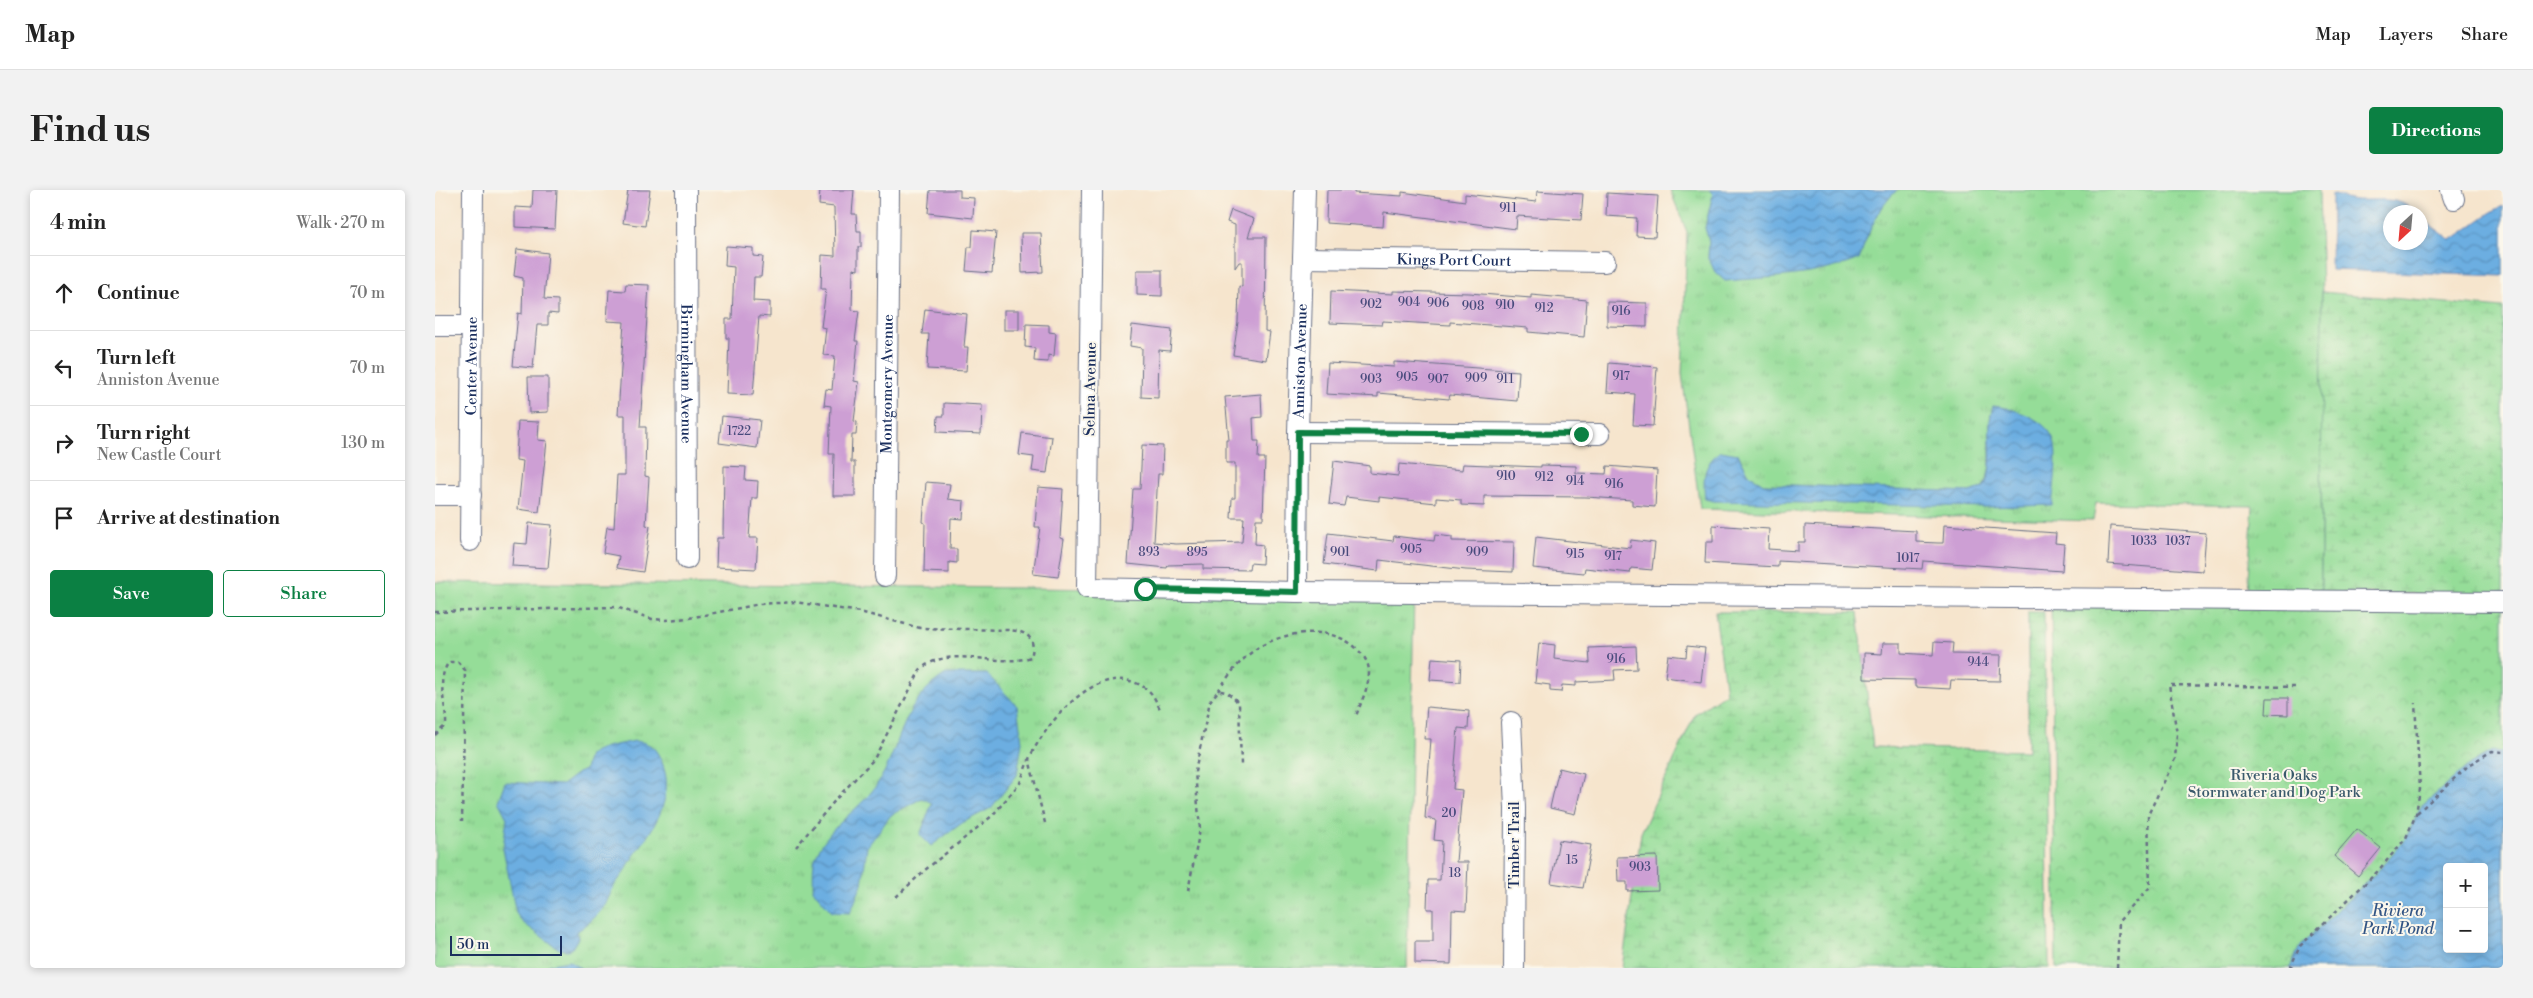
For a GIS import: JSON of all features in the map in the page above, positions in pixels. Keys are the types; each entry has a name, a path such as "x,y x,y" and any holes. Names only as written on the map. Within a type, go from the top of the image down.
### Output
{"street":[{"name":"Center Avenue","path":"470,541 473,190"},
{"name":"Birmingham Avenue","path":"686,190 687,559"},
{"name":"Montgomery Avenue","path":"885,576 889,190"},
{"name":"Selma Avenue","path":"1092,190 1087,588 1297,592"},
{"name":"Anniston Avenue","path":"1297,592 1298,432 1305,190"},
{"name":"Kings Port Court","path":"1303,258 1605,262"},
{"path":"435,326 471,326"},
{"path":"1298,432 1600,434"},
{"path":"435,495 471,495"},
{"path":"1297,592 2503,602"},
{"name":"Timber Trail","path":"1511,722 1515,808 1514,968"}],"path":[{"path":"435,612 616,607 652,619 666,620 689,618 760,604 795,602 860,612 920,628 1023,631 1031,637 1034,647 1031,657 1020,661 961,658 929,662 920,670 874,759 837,798 796,847"},
{"path":"1188,890 1199,829 1195,772 1210,701 1244,659 1257,648 1288,635 1316,633 1335,635 1353,645 1365,658 1369,671 1367,687 1356,716"},
{"path":"435,735 446,725 441,684 443,671 449,662 459,662 465,670 462,821"},
{"path":"896,897 925,870 992,816 1020,783 1029,759 1047,728 1076,699 1098,683 1116,678 1137,684 1150,691 1160,709"},
{"path":"2117,968 2119,921 2150,887 2148,815 2175,759 2177,734 2169,685 2297,687"},
{"path":"1218,691 1224,691 1233,696 1239,704 1241,764"},
{"path":"2415,703 2420,789 2416,814"},
{"path":"2290,968 2300,946 2377,872 2406,838 2421,807 2470,764 2492,751 2503,752"},
{"path":"1029,759 1045,823"}],"green space":[{"path":"1670,190 1709,190 1713,194 1705,228 1710,241 1708,257 1858,259 1869,231 1879,213 1897,190 2319,190 2322,292 2321,593 2247,592 2253,506 2096,503 2093,521 1700,509 1682,374 1687,232","holes":["1993,406 2013,507 1704,482 1738,454 1749,474 1763,484 1969,492 1983,488 1987,478"]},
{"path":"2322,292 2503,308 2503,594 2321,593"},
{"path":"435,582 1414,592 1407,968 435,968"},
{"name":"Riveria Oaks Stormwater and Dog Park","path":"2051,598 2503,602 2503,968 2056,968"},
{"path":"1715,612 1858,612 1873,747 2028,751 2028,612 2044,612 2049,968 1622,968 1641,833 1695,714 1726,693"}],"water":[{"path":"1709,190 1897,190 1879,213 1859,259 1809,273 1725,281 1715,272 1708,257 1709,241 1705,228 1713,194"},
{"path":"2332,194 2356,200 2395,201 2406,205 2383,205 2383,250 2428,250 2428,223 2451,240 2503,206 2503,276 2331,270"},
{"path":"1993,406 2027,415 2049,431 2055,444 2056,452 2052,505 1986,507 1714,501 1705,499 1704,478 1707,466 1721,451 1738,454 1749,474 1763,484 1969,492 1983,488 1990,469 1990,427"},
{"path":"946,674 987,674 1017,706 1022,742 1017,775 991,808 962,823 931,846 920,835 932,803 922,798 891,815 867,847 862,884 850,913 832,912 813,890 814,863 820,848 834,829 876,786 892,755 904,725 919,698 931,685"},
{"path":"635,741 643,742 652,747 659,756 666,783 665,797 661,810 649,834 615,885 606,903 593,919 576,932 578,938 572,948 567,950 559,949 522,922 516,913 503,848 507,818 498,801 505,782 562,785 585,770 589,755 605,747"},
{"name":"Riviera Park Pond","path":"2492,751 2503,752 2503,968 2290,968 2300,946 2377,872 2406,838 2421,807 2470,764"},
{"path":"569,961 581,968 543,968 551,964"}],"building":[{"path":"533,190 557,190 555,229 515,227 515,207 532,208"},
{"path":"628,190 650,190 645,226 623,223"},
{"path":"820,190 854,190 852,214 856,214 857,231 861,231 861,247 858,247 858,270 853,269 852,310 859,311 855,341 858,341 854,381 859,382 854,421 857,422 856,435 852,435 851,462 855,462 855,496 833,496 834,454 829,454 831,406 824,405 826,389 832,390 835,356 823,355 826,328 821,327 826,289 821,289 822,255 835,256 834,207 819,205"},
{"path":"930,190 960,190 960,197 974,198 973,218 928,213"},
{"path":"1327,190 1354,190 1354,193 1402,196 1402,192 1465,201 1465,194 1536,202 1537,191 1583,194 1581,220 1517,216 1516,229 1384,212 1383,227 1326,223"},
{"path":"1607,193 1658,196 1655,237 1636,236 1637,218 1606,216"},
{"path":"1231,210 1254,219 1248,237 1266,237 1265,331 1270,332 1266,360 1233,355 1238,322 1239,286 1242,287 1242,262 1239,262 1235,268 1235,225 1227,222"},
{"path":"973,230 996,232 992,273 966,271 968,247 972,247"},
{"path":"1021,233 1041,233 1043,272 1022,273"},
{"path":"726,246 753,248 753,256 763,257 761,277 754,277 753,301 770,302 770,317 759,316 753,395 727,394 729,338 726,338 726,319 732,319 734,267 725,266"},
{"path":"517,249 548,253 544,299 558,300 558,314 548,313 548,325 537,325 533,368 513,366 518,313 522,314 523,278 514,276"},
{"path":"1137,270 1162,270 1162,296 1137,295"},
{"path":"626,284 649,285 640,427 646,427 645,476 649,477 646,525 650,526 643,572 617,568 619,556 603,553 607,527 614,528 617,475 625,475 625,415 618,415 624,322 607,321 609,290 625,291"},
{"path":"1331,291 1393,294 1393,291 1469,293 1531,298 1531,295 1587,300 1584,337 1528,332 1528,328 1450,322 1450,325 1383,321 1382,325 1330,323"},
{"path":"1607,302 1647,303 1647,327 1607,326"},
{"path":"925,309 967,314 964,347 968,347 966,371 927,369 929,334 922,334"},
{"path":"1004,310 1019,310 1019,330 1004,330"},
{"path":"1026,324 1049,325 1049,332 1056,333 1054,356 1048,355 1048,362 1034,361 1035,348 1025,347"},
{"path":"1132,325 1172,330 1170,351 1159,350 1158,398 1141,397 1142,348 1130,346"},
{"path":"1394,362 1519,371 1517,401 1450,395 1449,399 1378,393 1378,397 1326,394 1328,363 1394,367"},
{"path":"1609,363 1657,367 1653,426 1633,425 1635,394 1607,392"},
{"path":"528,377 548,377 548,412 529,413"},
{"path":"1261,394 1262,417 1253,418 1254,441 1259,441 1258,458 1265,458 1263,519 1256,519 1255,544 1263,545 1262,564 1250,563 1249,570 1203,569 1203,564 1168,565 1167,568 1128,564 1133,489 1140,489 1142,445 1163,446 1162,474 1158,474 1154,542 1176,544 1242,542 1244,518 1231,518 1232,498 1235,498 1235,463 1226,463 1226,440 1229,440 1225,397"},
{"path":"944,403 982,405 981,434 937,432 938,416 944,416"},
{"path":"722,416 760,420 757,448 719,443"},
{"path":"518,421 539,422 538,440 547,441 539,512 518,509 523,461 516,460"},
{"path":"1022,433 1052,437 1047,473 1032,471 1034,457 1019,455"},
{"path":"1334,461 1370,466 1370,473 1398,476 1399,464 1462,470 1463,464 1541,467 1541,465 1576,466 1576,473 1606,474 1607,466 1657,470 1655,507 1632,505 1632,500 1586,497 1484,496 1484,506 1461,505 1461,500 1436,498 1436,503 1379,497 1379,501 1346,497 1344,506 1329,504"},
{"path":"724,466 746,467 745,480 758,481 757,498 752,498 749,538 758,538 756,569 716,567 717,538 723,538"},
{"path":"926,482 950,484 948,499 964,501 963,519 951,518 950,549 957,549 957,563 949,562 949,573 924,572 925,523 923,522"},
{"path":"1038,487 1063,489 1060,538 1064,539 1058,577 1033,574 1040,527 1035,527"},
{"path":"529,523 552,525 548,568 512,566 514,543 527,544"},
{"path":"1713,525 1769,529 1768,549 1798,551 1798,542 1805,542 1805,525 1916,531 1916,542 1938,543 1943,543 1944,525 2056,533 2055,543 2064,544 2062,571 1923,561 1922,569 1778,561 1778,567 1705,563 1706,542 1713,542"},
{"path":"2110,526 2206,533 2203,571 2108,564"},
{"path":"1328,533 1393,541 1394,536 1434,541 1435,535 1452,537 1452,541 1514,542 1513,572 1466,570 1379,560 1378,571 1324,564"},
{"path":"1536,537 1630,548 1631,540 1655,543 1652,570 1631,568 1630,573 1585,568 1584,573 1533,568"},
{"path":"1934,642 1953,643 1952,654 2001,655 2000,681 1951,680 1950,689 1915,687 1915,680 1864,679 1864,653 1882,654 1883,643 1901,643 1901,653 1933,655"},
{"path":"1539,643 1555,645 1554,659 1590,663 1589,648 1636,646 1637,669 1614,670 1615,680 1576,682 1576,686 1562,685 1561,692 1550,691 1550,685 1535,683"},
{"path":"1687,646 1705,648 1701,682 1665,677 1668,655 1686,657"},
{"path":"1432,658 1461,660 1460,682 1430,680"},
{"path":"2267,698 2288,698 2288,715 2266,714"},
{"path":"1427,707 1469,711 1468,729 1458,728 1453,789 1462,790 1456,862 1468,862 1466,911 1452,910 1451,964 1415,963 1415,941 1433,941 1433,909 1427,909 1428,880 1440,880 1442,841 1434,840 1436,820 1425,818 1431,739 1424,739"},
{"path":"1559,768 1584,774 1575,814 1550,808"},
{"path":"2357,829 2381,848 2358,876 2334,856"},
{"path":"1559,840 1591,845 1583,888 1551,883"},
{"path":"1657,856 1658,890 1627,891 1627,882 1618,882 1617,857"}],"route":[{"path":"1145,589 1297,592 1298,432 1581,434"}]}
